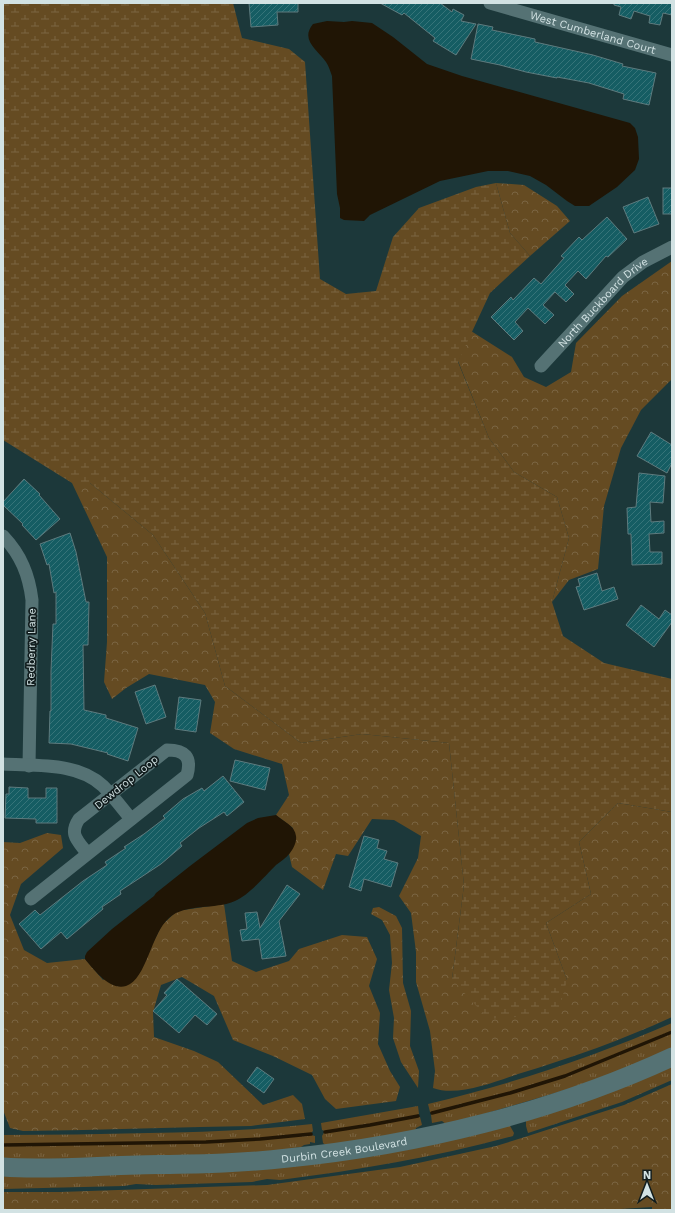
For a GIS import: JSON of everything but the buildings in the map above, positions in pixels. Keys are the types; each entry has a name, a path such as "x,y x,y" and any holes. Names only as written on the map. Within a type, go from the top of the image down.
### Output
{"street":[{"name":"West Cumberland Court","path":"490,3 672,55"},
{"name":"North Buckboard Drive","path":"540,366 623,276 643,262 672,246"},
{"name":"Redberry Lane","path":"3,536 15,550 24,565 30,582 32,600 29,766"},
{"name":"Dewdrop Loop","path":"31,899 186,775 189,768 189,761 183,752 167,750 79,819 75,826 74,833 77,840 87,853"},
{"path":"3,764 66,768 79,771 92,777 103,786 131,819"},
{"name":"Durbin Creek Boulevard","path":"3,1167 229,1163 333,1153 456,1130 509,1116 614,1082 672,1058"}],"green space":[{"path":"3,3 233,3 242,38 289,49 305,62 320,279 346,294 376,291 393,237 419,208 476,187 496,183 510,233 530,256 490,293 458,362 489,438 514,472 557,497 569,538 552,602 563,636 604,663 672,679 672,812 618,803 579,842 591,894 546,923 567,980 558,1014 488,1019 452,979 464,885 449,743 362,734 301,743 225,686 205,613 153,535 90,483 72,483 3,440"},
{"path":"496,183 524,185 557,206 570,221 530,256 510,233"},
{"path":"672,261 672,379 641,410 621,448 604,506 598,569 569,580 552,602 569,538 557,497 514,472 489,438 458,361 471,331 512,357 524,377 546,387 571,372 576,343 622,296"},
{"path":"72,483 90,483 153,535 205,613 225,686 301,743 362,734 449,743 464,885 452,979 567,980 546,923 591,894 579,842 618,803 672,812 672,1017 596,1048 487,1084 465,1090 453,1091 433,1088 435,1071 430,1031 416,982 416,952 411,913 399,896 418,858 421,836 394,820 372,819 348,856 336,854 323,890 292,867 289,854 294,845 293,828 276,815 289,795 282,764 234,749 210,733 215,702 205,685 149,674 126,688 112,699 104,682 107,642 107,557"},
{"path":"47,833 61,835 63,848 21,884 10,915 24,950 47,963 85,959 103,980 153,943 162,925 177,911 224,904 232,961 256,972 289,961 299,949 342,935 367,937 377,959 369,986 380,1013 378,1044 390,1071 400,1087 396,1101 336,1109 325,1099 312,1075 273,1056 233,1040 214,996 182,977 161,985 153,1012 154,1037 194,1051 218,1062 263,1105 293,1095 302,1104 305,1119 251,1126 23,1131 10,1128 3,1110 3,842 20,843"},
{"path":"379,907 396,916 402,928 403,983 411,1011 410,1046 419,1071 418,1088 401,1062 393,1038 394,1018 389,990 392,963 390,935 382,920 371,914 373,908"},
{"path":"672,1023 672,1050 592,1082 447,1125 442,1121 432,1123 432,1113 430,1112 428,1104 490,1088 552,1069"},
{"path":"672,1063 672,1080 622,1102 528,1133 526,1120"},
{"path":"672,1084 672,1210 652,1210 652,1207 605,1210 3,1210 3,1192 60,1192 267,1185 400,1167 496,1146 624,1105"},
{"path":"418,1106 419,1114 417,1115 420,1117 422,1125 416,1128 415,1132 328,1147 323,1143 322,1136 325,1131 322,1130 321,1123"},
{"path":"312,1124 313,1131 311,1135 315,1136 315,1143 310,1142 310,1144 301,1147 251,1155 3,1160 3,1135 210,1131"},
{"path":"509,1124 514,1133 513,1136 484,1144 398,1162 280,1180 267,1179 252,1182 156,1185 136,1184 124,1186 3,1189 3,1171 111,1171"}],"shaded area":[{"path":"327,21 372,23 393,37 427,64 462,76 630,123 635,128 638,137 639,159 635,170 617,187 589,206 575,206 546,185 530,176 508,171 488,171 440,181 370,215 364,221 344,220 340,218 340,208 337,194 332,76 329,67 311,44 308,35 313,24"},
{"path":"276,815 288,824 295,832 295,843 290,853 251,890 235,901 227,904 183,910 169,918 158,934 139,975 133,982 126,986 120,987 108,983 85,959 87,952 112,929 190,866 247,823 258,818"}],"waterway":[{"path":"432,1113 510,1093 565,1076 672,1032"},
{"path":"325,1132 418,1116"},
{"path":"3,1145 206,1142 311,1134"}]}
